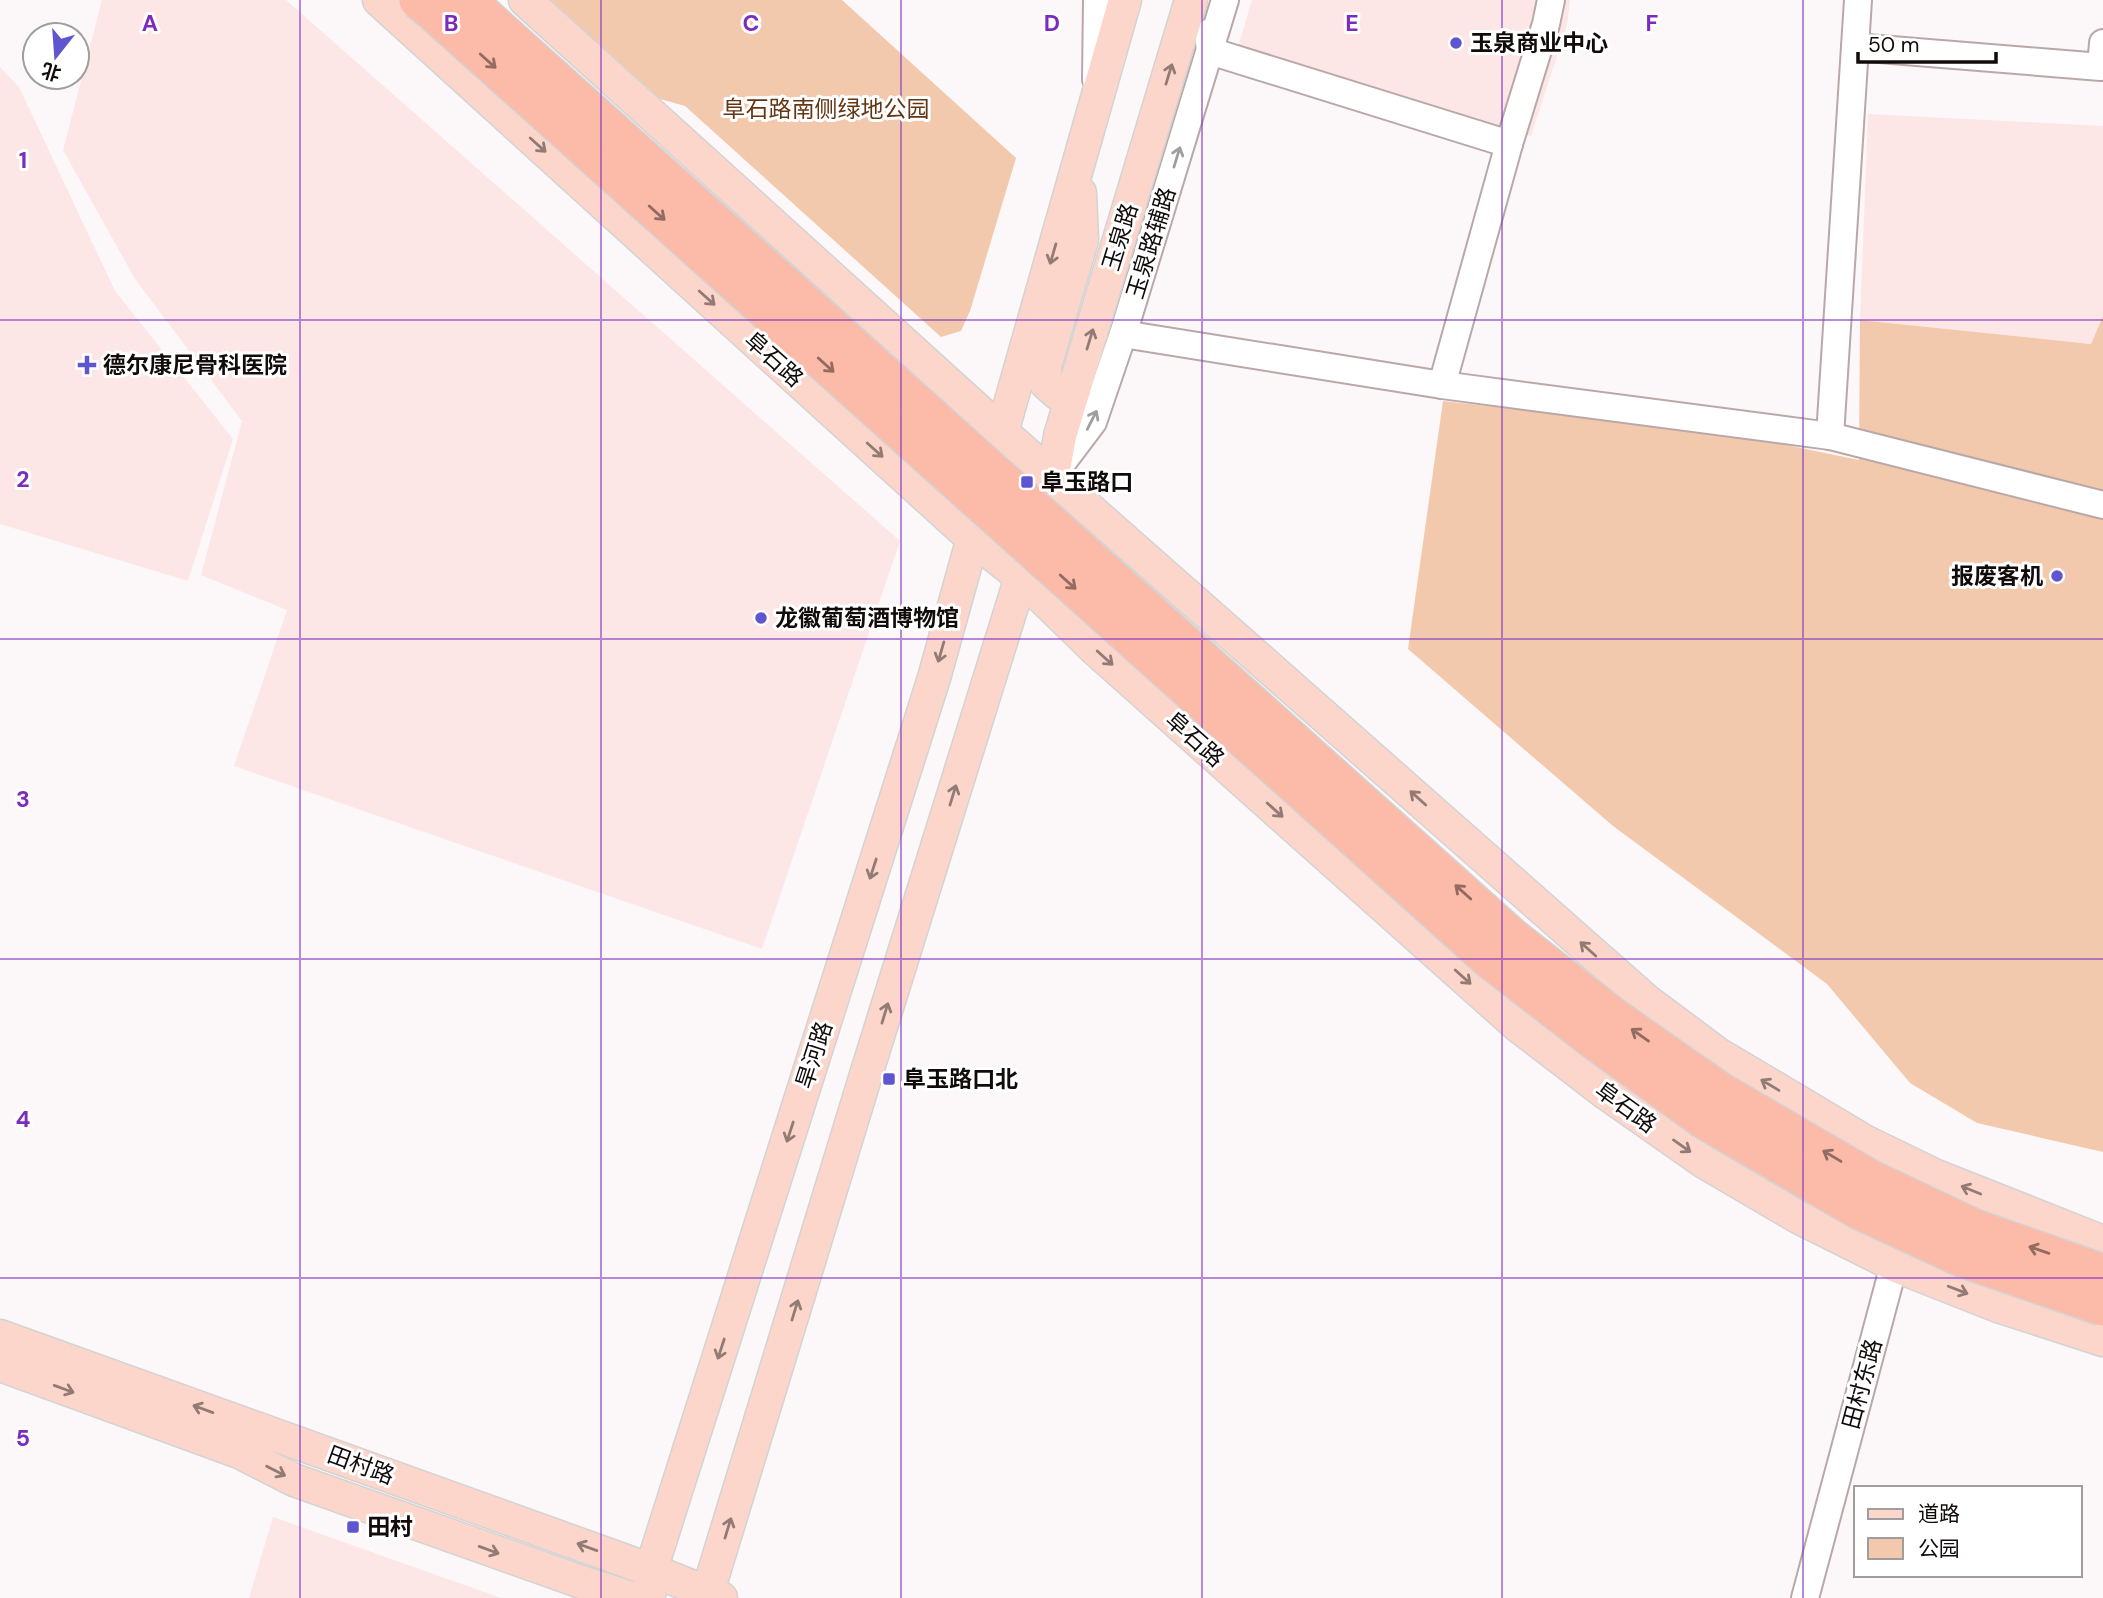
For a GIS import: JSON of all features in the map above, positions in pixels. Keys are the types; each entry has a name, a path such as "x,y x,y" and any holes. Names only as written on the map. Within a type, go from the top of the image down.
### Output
{"highway":[{"name":"阜石路","path":"418,0 1521,985 1704,1120 1858,1210 1964,1259 2103,1307"},
{"path":"467,0 1511,936 1614,1017 1720,1091 1871,1180 1977,1229 2103,1273"}],"main road":[{"name":"阜石路","path":"379,0 973,539 1021,577 1096,650 1517,1025 1607,1094 1704,1162 1798,1217 1894,1265 1998,1306 2103,1340"},
{"path":"524,0 1002,432 1647,1001 1718,1054 1866,1142 1934,1175 2103,1242"},
{"path":"1002,432 1125,0"},
{"name":"玉泉路","path":"1021,577 1053,475 1060,436 1191,0"},
{"path":"1074,390 1057,393 1046,383 1045,366 1082,240 1080,163"},
{"name":"旱河路","path":"637,1592 934,678 1002,432"},
{"path":"711,1597 864,1078 1021,577"},
{"name":"田村路","path":"0,1336 637,1592"},
{"name":"田村路","path":"0,1366 239,1452 294,1480 637,1592 711,1597"}],"street":[{"path":"1096,108 1097,0"},
{"path":"1206,0 1210,51 1509,144"},
{"name":"玉泉路辅路","path":"1053,475 1093,422 1123,334 1225,0"},
{"path":"1442,385 1551,0"},
{"path":"1830,436 1858,0"},
{"path":"1855,47 2101,67 2103,43"},
{"path":"1123,334 1442,385 1830,436 2103,505"},
{"name":"田村东路","path":"1805,1598 1894,1265 1934,1175"}],"shaded area":[{"path":"102,0 286,0 900,541 762,949 234,766 287,610 201,575 242,421 135,279 63,150 78,91 91,91 91,42"},
{"name":"玉泉商业中心","path":"1252,0 1570,0 1567,25 1531,136 1238,47"},
{"name":"德尔康尼骨科医院","path":"0,67 19,87 115,291 233,439 188,581 0,524"},
{"path":"1868,114 2103,126 2103,316 2091,344 1860,320"},
{"path":"273,1517 501,1598 249,1598"}],"green space":[{"name":"阜石路南侧绿地公园","path":"549,0 842,0 1016,158 970,311 961,331 941,337 685,106 660,99"},
{"path":"2103,316 2103,1152 1977,1123 1910,1083 1827,984 1613,826 1408,649 1443,401 1728,433 1859,460 1860,320 2091,344"}],"place":[{"name":"玉泉商业中心","path":"1456,43"},
{"name":"德尔康尼骨科医院","path":"87,365"},
{"name":"阜玉路口","path":"1027,482"},
{"name":"报废客机","path":"2057,576"},
{"name":"龙徽葡萄酒博物馆","path":"761,618"},
{"name":"阜玉路口北","path":"889,1079"},
{"name":"田村","path":"353,1527"}]}
